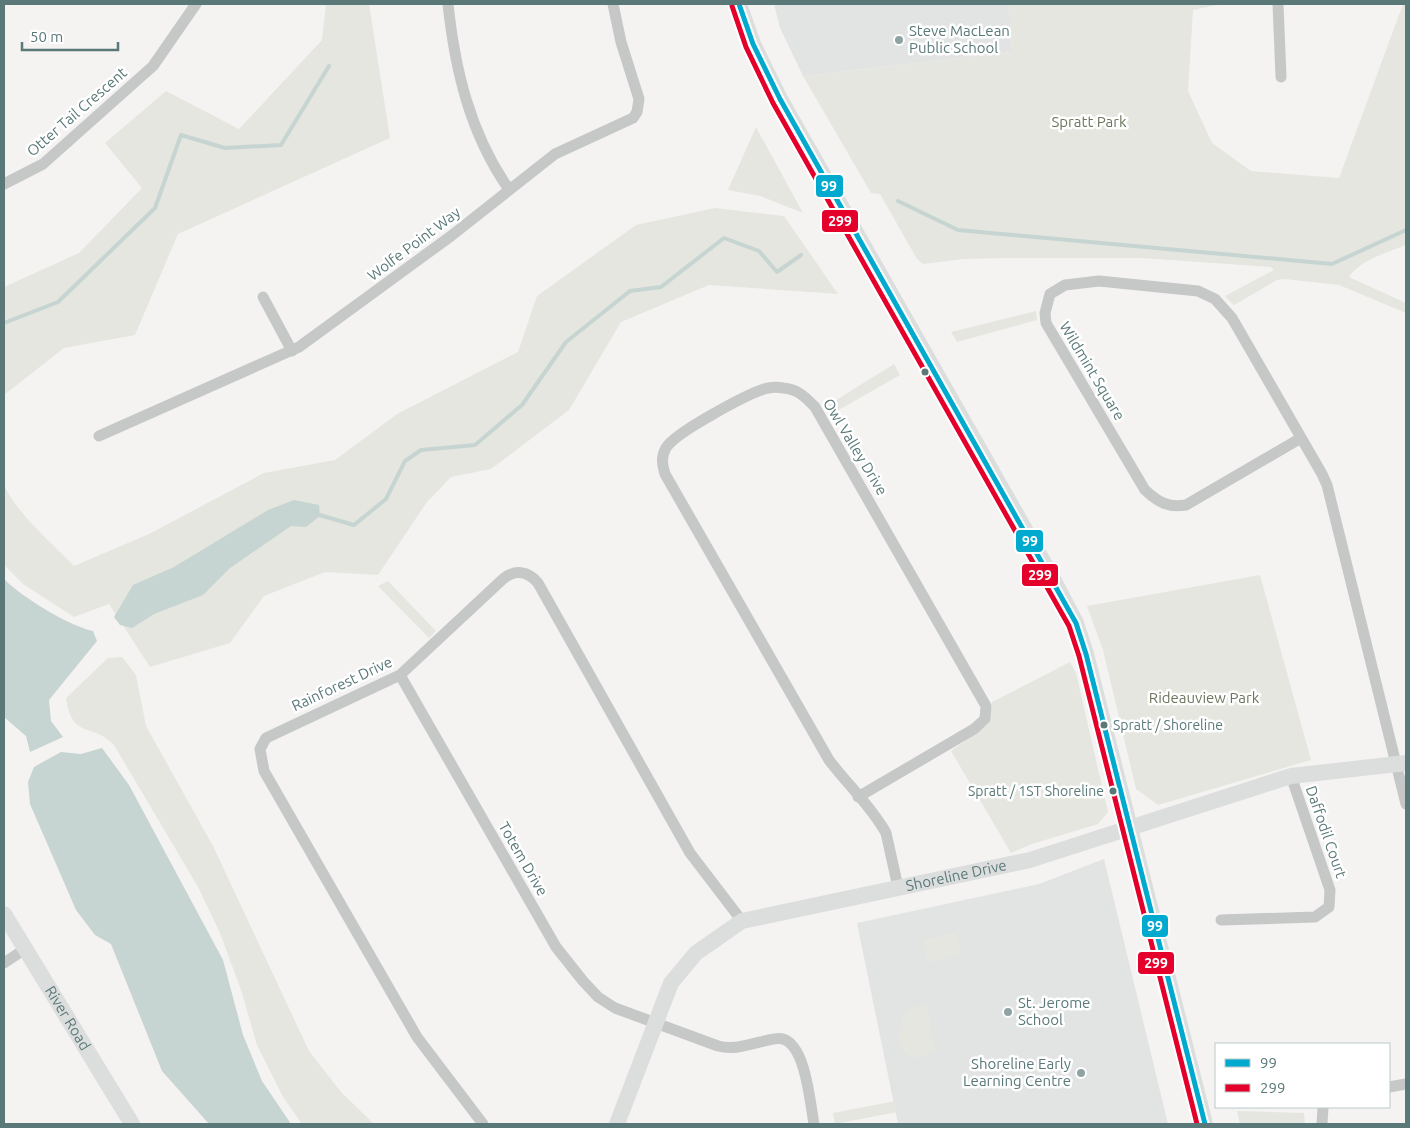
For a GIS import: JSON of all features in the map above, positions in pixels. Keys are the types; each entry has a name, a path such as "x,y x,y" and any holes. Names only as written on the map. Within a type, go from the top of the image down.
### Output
{"street":[{"name":"Otter Tail Crescent","path":"4,184 43,164 153,66 196,4"},
{"path":"448,4 455,54 470,115 484,150 508,188"},
{"name":"Wolfe Point Way","path":"100,436 292,351 451,236 508,188 555,154 585,138 625,123 637,112 639,99 621,42 614,4"},
{"path":"740,4 753,44 780,99 1039,553 1076,623 1086,654 1205,1124"},
{"path":"1278,4 1281,77"},
{"name":"Wildmint Square","path":"1302,438 1186,505 1178,506 1160,503 1145,490 1046,323 1045,313 1050,294 1064,285 1099,281 1198,291 1215,298 1232,318 1302,438 1327,485 1401,763 1406,804"},
{"path":"262,297 292,351"},
{"name":"Owl Valley Drive","path":"858,797 974,729 984,719 986,706 815,407 800,392 784,388 767,388 750,395 674,438 662,454 664,474 829,760 858,797 876,817 886,833 898,887"},
{"name":"Rainforest Drive","path":"483,1124 417,1037 264,771 260,757 262,742 271,734 400,675 509,574 523,573 534,578 690,853 742,921"},
{"name":"Totem Drive","path":"400,675 551,938 569,965 598,996 615,1008 654,1023 729,1049 776,1039 789,1042 796,1048 801,1060 814,1124"},
{"name":"Shoreline Drive","path":"617,1124 654,1023 671,983 696,952 742,921 1030,860 1291,776 1401,763"},
{"name":"Daffodil Court","path":"1222,920 1315,917 1329,907 1330,890 1291,776"},
{"name":"River Road","path":"4,914 132,1124"},
{"path":"4,963 25,949"},
{"path":"1390,1087 1406,1084"},
{"path":"1322,1124 1323,1108"}],"shaded area":[{"name":"Steve MacLean Public School","path":"774,4 1009,4 1012,52 803,76 780,28"},
{"path":"294,500 319,505 320,516 306,527 291,526 230,568 203,595 154,614 132,628 120,625 114,617 133,585 174,567 268,510"},
{"path":"4,579 46,610 82,628 93,631 97,641 49,700 51,721 63,737 30,752 26,736 4,717"},
{"path":"102,748 129,785 223,960 243,1035 262,1081 291,1124 209,1124 162,1071 111,944 95,935 76,910 30,804 28,782 34,767 61,752 81,754"},
{"name":"St. Jerome School","path":"1104,859 1168,1124 898,1124 857,923 1039,884"}],"green space":[{"path":"326,4 369,4 390,138 178,234 135,335 64,348 4,395 4,287 79,253 142,188 105,143 166,91 239,129 322,40"},
{"name":"Spratt Park","path":"1009,4 1222,4 1193,10 1188,91 1212,143 1251,171 1339,178 1403,4 1406,4 1406,245 1367,261 1349,277 1406,303 1406,313 1339,285 1285,279 1277,280 1234,305 1225,296 1274,270 1271,267 1141,258 963,259 923,264 917,259 880,194 871,193 803,76 1012,52"},
{"path":"756,127 803,213 760,196 728,190"},
{"path":"715,208 784,216 838,294 709,285 621,322 569,410 491,469 451,477 427,502 378,575 325,572 264,596 230,643 150,667 109,604 74,617 23,584 4,565 4,485 17,507 74,566 149,534 264,473 335,460 397,414 518,352 537,296 636,225"},
{"path":"1036,311 1037,320 957,342 951,332"},
{"path":"894,364 900,375 830,415 825,407"},
{"name":"Rideauview Park","path":"1260,575 1311,760 1158,805 1136,789 1103,650 1087,606"},
{"path":"388,581 436,631 429,638 378,586"},
{"path":"122,657 136,675 146,726 213,846 309,1051 341,1092 374,1124 302,1124 283,1097 257,1045 241,990 220,933 198,887 114,745 106,738 84,729 73,720 66,698 108,658"},
{"path":"1070,662 1076,673 1108,812 1098,824 1032,844 1011,853 951,751 990,723 992,702"},
{"path":"957,932 962,954 928,962 923,940"},
{"path":"926,1004 936,1052 913,1057 906,1054 899,1043 900,1028 909,1009"},
{"path":"895,1101 897,1112 835,1124 833,1113"},
{"path":"1237,1111 1304,1113 1305,1124 1240,1124"}],"waterway":[{"path":"4,323 58,302 155,208 181,135 225,148 281,145 329,66"},
{"path":"898,201 958,230 1332,264 1406,230"},
{"path":"316,514 354,525 386,499 405,461 421,450 475,445 522,405 566,342 630,291 661,287 724,238 759,251 777,272 801,255"}],"transit line":[{"name":"99","path":"739,4 753,44 780,99 1076,623 1086,654 1205,1124"},
{"name":"299","path":"732,6 746,47 773,103 1069,626 1079,656 1197,1124"}],"place":[{"name":"Steve MacLean Public School","path":"899,40"},
{"name":"Spratt / Shoreline","path":"1104,725"},
{"name":"Spratt / 1ST Shoreline","path":"1113,791"},
{"name":"St. Jerome School","path":"1008,1012"},
{"name":"Shoreline Early Learning Centre","path":"1081,1073"}]}
